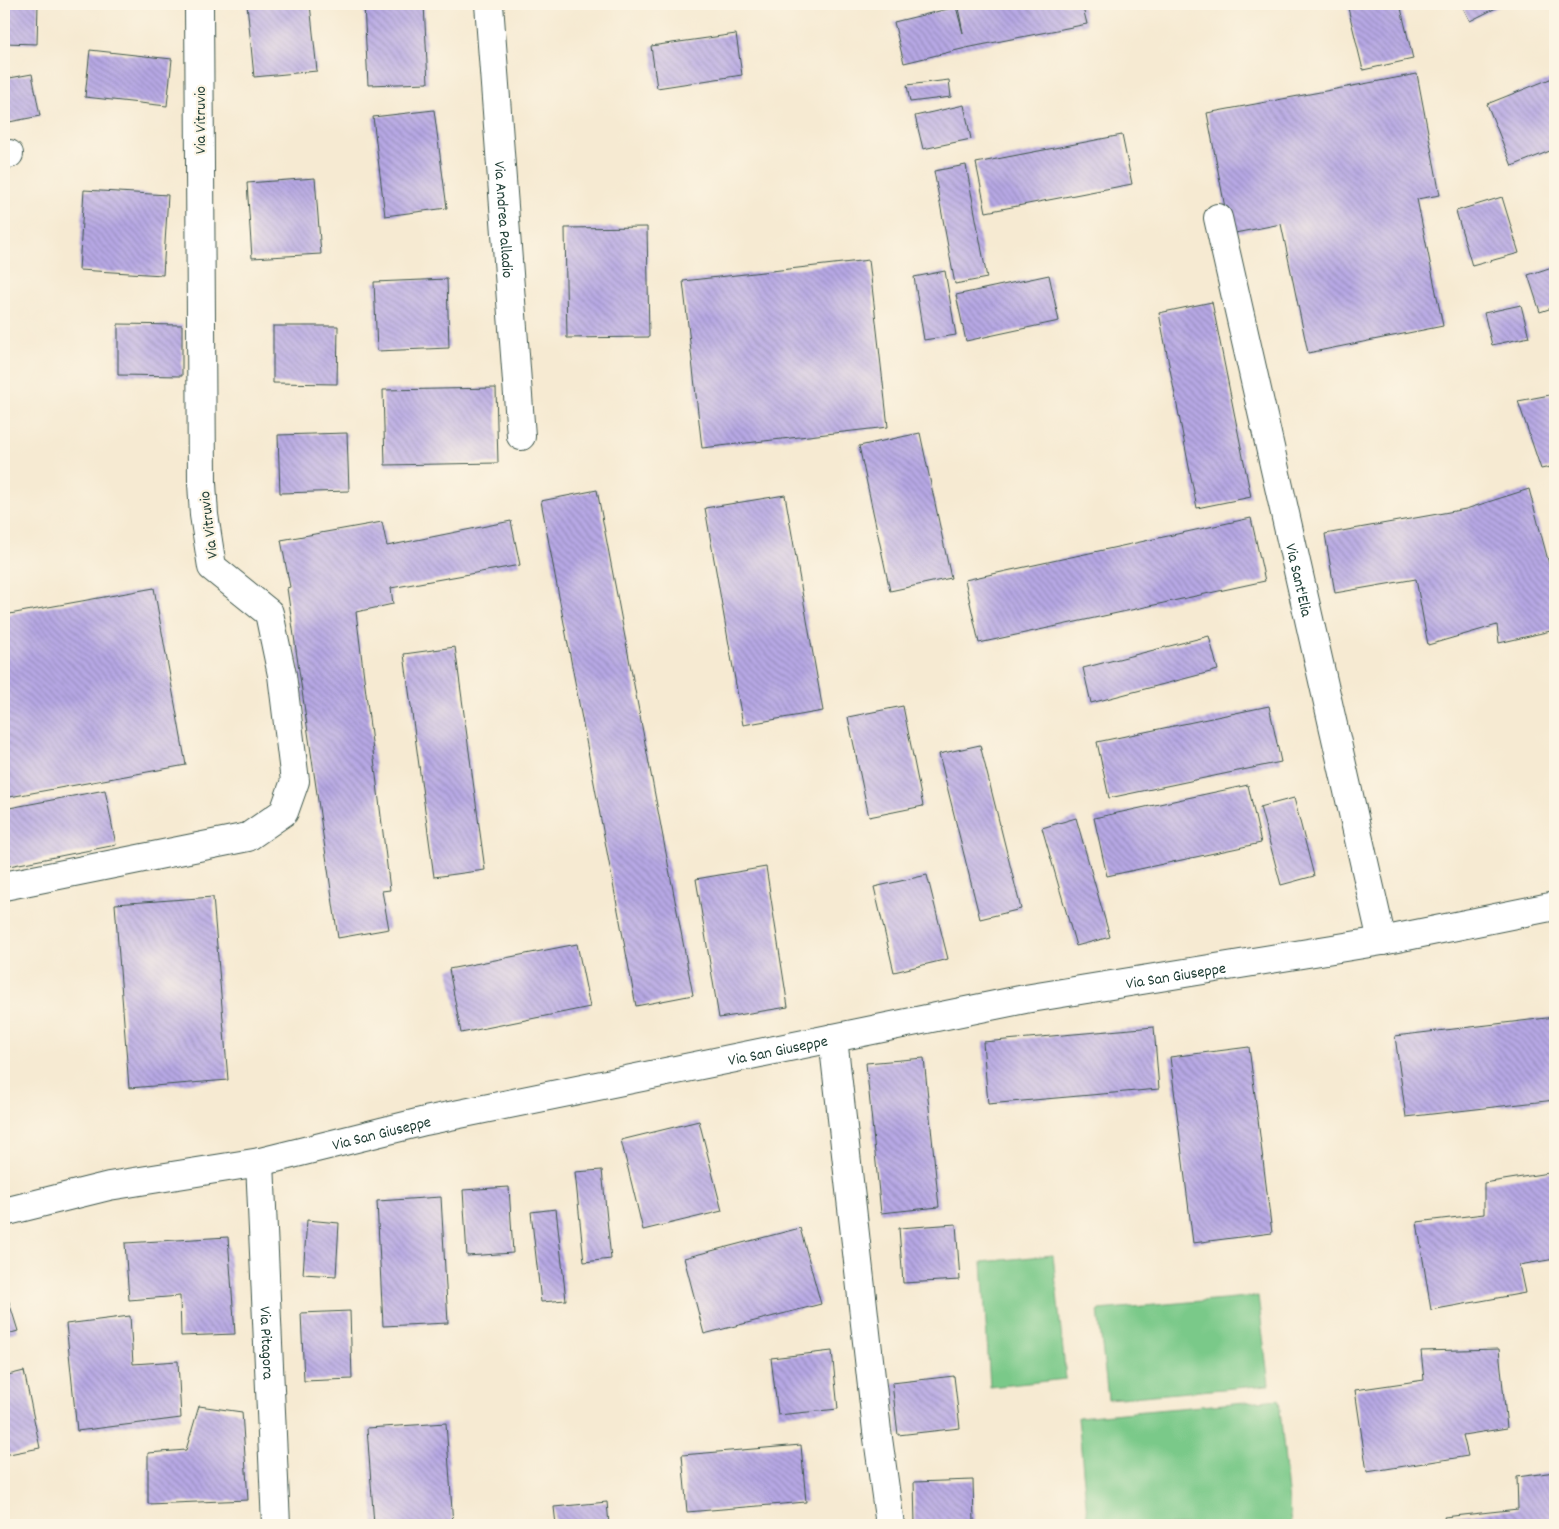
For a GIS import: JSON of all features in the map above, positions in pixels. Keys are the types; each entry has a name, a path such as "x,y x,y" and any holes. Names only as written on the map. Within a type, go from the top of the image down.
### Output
{"street":[{"name":"Via Vitruvio","path":"4,886 248,837 284,812 295,781 282,676 269,613 212,567 204,515 202,483 198,4"},
{"name":"Via Andrea Palladio","path":"489,4 520,436"},
{"name":"Via Sant'Elia","path":"1218,218 1382,941"},
{"name":"Via San Giuseppe","path":"4,1212 109,1186 260,1162 425,1121 1024,999 1382,941 1555,906"},
{"path":"833,1038 873,1403 890,1525"},
{"name":"Via Pitagora","path":"260,1162 276,1525"}],"green space":[{"path":"1053,1255 1066,1379 990,1387 982,1262"},
{"path":"1258,1296 1269,1385 1108,1399 1098,1310"},
{"path":"1279,1399 1291,1525 1088,1525 1078,1417"}],"building":[{"path":"4,4 38,4 37,44 4,43"},
{"path":"247,4 310,4 317,71 254,77"},
{"path":"364,4 424,4 428,83 368,85"},
{"path":"978,4 1082,4 1087,24 966,48 904,63 894,22 956,7 963,33 958,8"},
{"path":"1347,4 1400,4 1413,59 1363,70"},
{"path":"1461,4 1504,4 1470,21"},
{"path":"736,34 742,75 657,88 651,46"},
{"path":"90,50 172,59 167,106 85,97"},
{"path":"32,74 40,116 4,123 4,79"},
{"path":"1417,74 1440,195 1417,199 1443,326 1308,353 1281,224 1230,234 1207,113"},
{"path":"1555,77 1555,149 1512,166 1487,104"},
{"path":"949,80 951,97 910,102 907,85"},
{"path":"964,105 971,139 923,149 915,116"},
{"path":"434,110 447,208 385,216 373,117"},
{"path":"1122,135 1132,184 986,212 976,163"},
{"path":"966,165 987,278 955,284 934,171"},
{"path":"315,178 321,254 252,258 247,183"},
{"path":"84,190 168,195 163,275 79,270"},
{"path":"1502,197 1519,253 1472,266 1456,211"},
{"path":"647,227 649,337 567,338 565,228"},
{"path":"869,260 888,427 702,448 683,281"},
{"path":"1555,266 1555,307 1540,312 1528,275"},
{"path":"945,271 956,335 924,340 914,277"},
{"path":"1049,275 1059,321 966,341 956,295"},
{"path":"447,279 449,348 377,351 374,282"},
{"path":"1212,302 1251,497 1197,508 1159,313"},
{"path":"1521,305 1529,337 1492,345 1484,313"},
{"path":"118,324 182,325 182,376 118,375"},
{"path":"273,326 338,326 337,384 273,383"},
{"path":"496,388 498,463 385,465 383,390"},
{"path":"1555,394 1555,466 1541,469 1518,401"},
{"path":"347,433 349,491 280,493 278,435"},
{"path":"920,433 951,578 890,591 859,446"},
{"path":"1529,489 1549,564 1555,559 1555,630 1499,643 1497,625 1428,645 1416,579 1335,593 1325,534 1466,509"},
{"path":"597,490 693,995 636,1006 541,501"},
{"path":"785,495 823,711 743,725 705,508"},
{"path":"1251,518 1265,581 979,643 965,580"},
{"path":"511,521 520,565 391,588 393,604 356,612 390,890 382,891 389,929 338,938 287,588 290,587 281,540 382,522 387,546"},
{"path":"154,588 186,765 4,798 4,615"},
{"path":"1209,636 1218,670 1091,703 1083,668"},
{"path":"455,647 485,870 434,877 404,654"},
{"path":"903,706 923,806 869,817 848,717"},
{"path":"1269,706 1281,762 1109,798 1097,742"},
{"path":"980,745 1021,909 980,919 939,754"},
{"path":"1248,785 1261,843 1107,876 1094,818"},
{"path":"105,790 116,845 4,867 4,809"},
{"path":"1294,798 1314,876 1281,885 1260,807"},
{"path":"1076,818 1110,937 1076,946 1042,828"},
{"path":"766,867 788,1007 719,1018 696,879"},
{"path":"927,875 948,959 894,972 874,887"},
{"path":"213,897 228,1080 129,1088 115,904"},
{"path":"577,944 590,1007 461,1033 449,969"},
{"path":"1555,1017 1555,1100 1406,1117 1395,1036"},
{"path":"1154,1027 1159,1089 988,1104 983,1042"},
{"path":"1249,1047 1272,1233 1193,1243 1170,1057"},
{"path":"924,1058 939,1207 881,1213 866,1063"},
{"path":"699,1121 722,1211 643,1230 621,1140"},
{"path":"602,1170 611,1259 584,1262 575,1172"},
{"path":"1555,1172 1555,1259 1519,1265 1525,1293 1431,1310 1417,1222 1484,1214 1484,1183"},
{"path":"509,1187 513,1253 467,1256 463,1190"},
{"path":"441,1197 448,1323 383,1326 377,1201"},
{"path":"556,1209 566,1300 541,1302 531,1212"},
{"path":"307,1220 339,1223 336,1276 303,1274"},
{"path":"956,1224 960,1280 903,1283 899,1228"},
{"path":"800,1228 821,1304 704,1334 684,1258"},
{"path":"228,1237 235,1334 181,1336 180,1296 129,1300 125,1243"},
{"path":"4,1289 18,1331 4,1335"},
{"path":"350,1311 352,1379 304,1381 301,1313"},
{"path":"130,1316 133,1364 178,1361 181,1418 77,1431 66,1324"},
{"path":"1499,1349 1507,1428 1463,1435 1468,1456 1367,1472 1355,1390 1424,1380 1421,1351"},
{"path":"832,1351 838,1409 778,1415 771,1358"},
{"path":"24,1371 40,1448 4,1455 4,1376"},
{"path":"954,1376 960,1428 898,1435 892,1383"},
{"path":"199,1406 242,1412 248,1500 148,1504 148,1453 186,1450"},
{"path":"446,1423 453,1525 374,1525 367,1428"},
{"path":"801,1445 806,1502 687,1512 682,1455"},
{"path":"1555,1472 1555,1525 1446,1525 1444,1517 1518,1509 1517,1477"},
{"path":"973,1480 974,1523 915,1525 914,1482"},
{"path":"607,1502 609,1525 556,1525 554,1507"}]}
